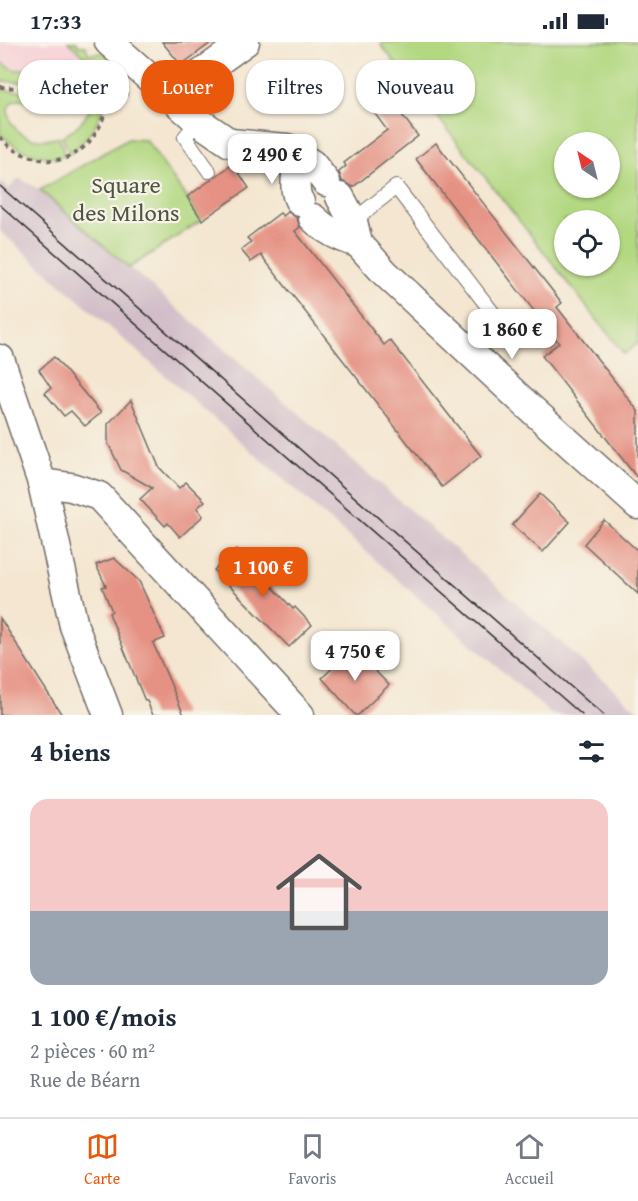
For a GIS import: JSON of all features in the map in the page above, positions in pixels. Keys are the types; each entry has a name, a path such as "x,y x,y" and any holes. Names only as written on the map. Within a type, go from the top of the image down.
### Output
{"street":[{"path":"109,42 141,70"},
{"path":"220,60 245,42"},
{"path":"190,114 230,143 287,148 312,164 393,281 638,505"},
{"path":"298,153 296,194 307,210 321,226 335,234 344,211"},
{"path":"0,359 42,483 74,626 108,715"},
{"path":"42,483 71,487 99,496 300,715"}],"lane":[{"path":"198,121 185,137 209,171"},
{"path":"344,211 396,187 499,321"}],"path":[{"path":"129,73 136,66"},
{"path":"0,87 18,88"},
{"path":"0,137 17,151 29,157 45,161 59,160 83,148 96,132 104,114"}],"shaded area":[{"path":"0,42 68,42 88,60 18,60 18,70 8,68 0,61"},
{"path":"19,178 40,190 462,555 638,711 638,715 552,715 0,231 0,181 9,189"}],"green space":[{"path":"68,42 77,42 78,46 86,46 88,54 112,52 114,60 88,60"},
{"path":"385,42 638,42 638,343 624,354 563,276 620,276 620,210 554,210 554,265 435,114 475,114 475,60 393,60 381,45"},
{"path":"0,61 11,69 18,70 18,82 0,81"},
{"path":"0,90 18,91 18,100 13,102 8,109 13,125 19,131 34,138 59,137 65,156 47,157 30,153 6,140 0,134"},
{"path":"86,114 101,114 89,135 70,154 62,137"},
{"name":"Square des Milons","path":"128,139 146,140 202,220 129,268 40,190"}],"building":[{"path":"162,42 212,42 188,60 177,60"},
{"path":"375,114 401,114 418,136 353,187 342,181 339,172 346,166 344,163 387,130"},
{"path":"436,143 562,303 557,307 638,411 638,479 542,356 559,343 416,159"},
{"path":"233,164 249,188 202,220 187,197"},
{"path":"288,212 297,218 300,227 295,231 384,345 390,340 481,456 442,487 261,255 251,262 241,250 251,242 247,238 280,213 283,216"},
{"path":"54,357 101,413 85,426 71,411 64,416 45,393 51,388 39,370"},
{"path":"131,400 159,467 179,488 186,482 205,501 197,508 203,516 180,537 168,523 165,526 140,499 152,488 121,470 108,443 108,424"},
{"path":"540,494 570,522 543,552 512,525"},
{"path":"604,520 638,551 638,594 584,544"},
{"path":"237,549 293,609 295,607 312,625 289,647 214,570"},
{"path":"114,558 139,581 165,638 153,643 184,715 153,715 145,701 109,613 112,611 102,587 106,586 96,565"},
{"path":"0,618 62,715 0,715"},
{"path":"353,648 389,685 358,715 355,715 322,678"}],"tram line":[{"path":"0,186 603,715"},
{"path":"0,205 582,715"}]}
